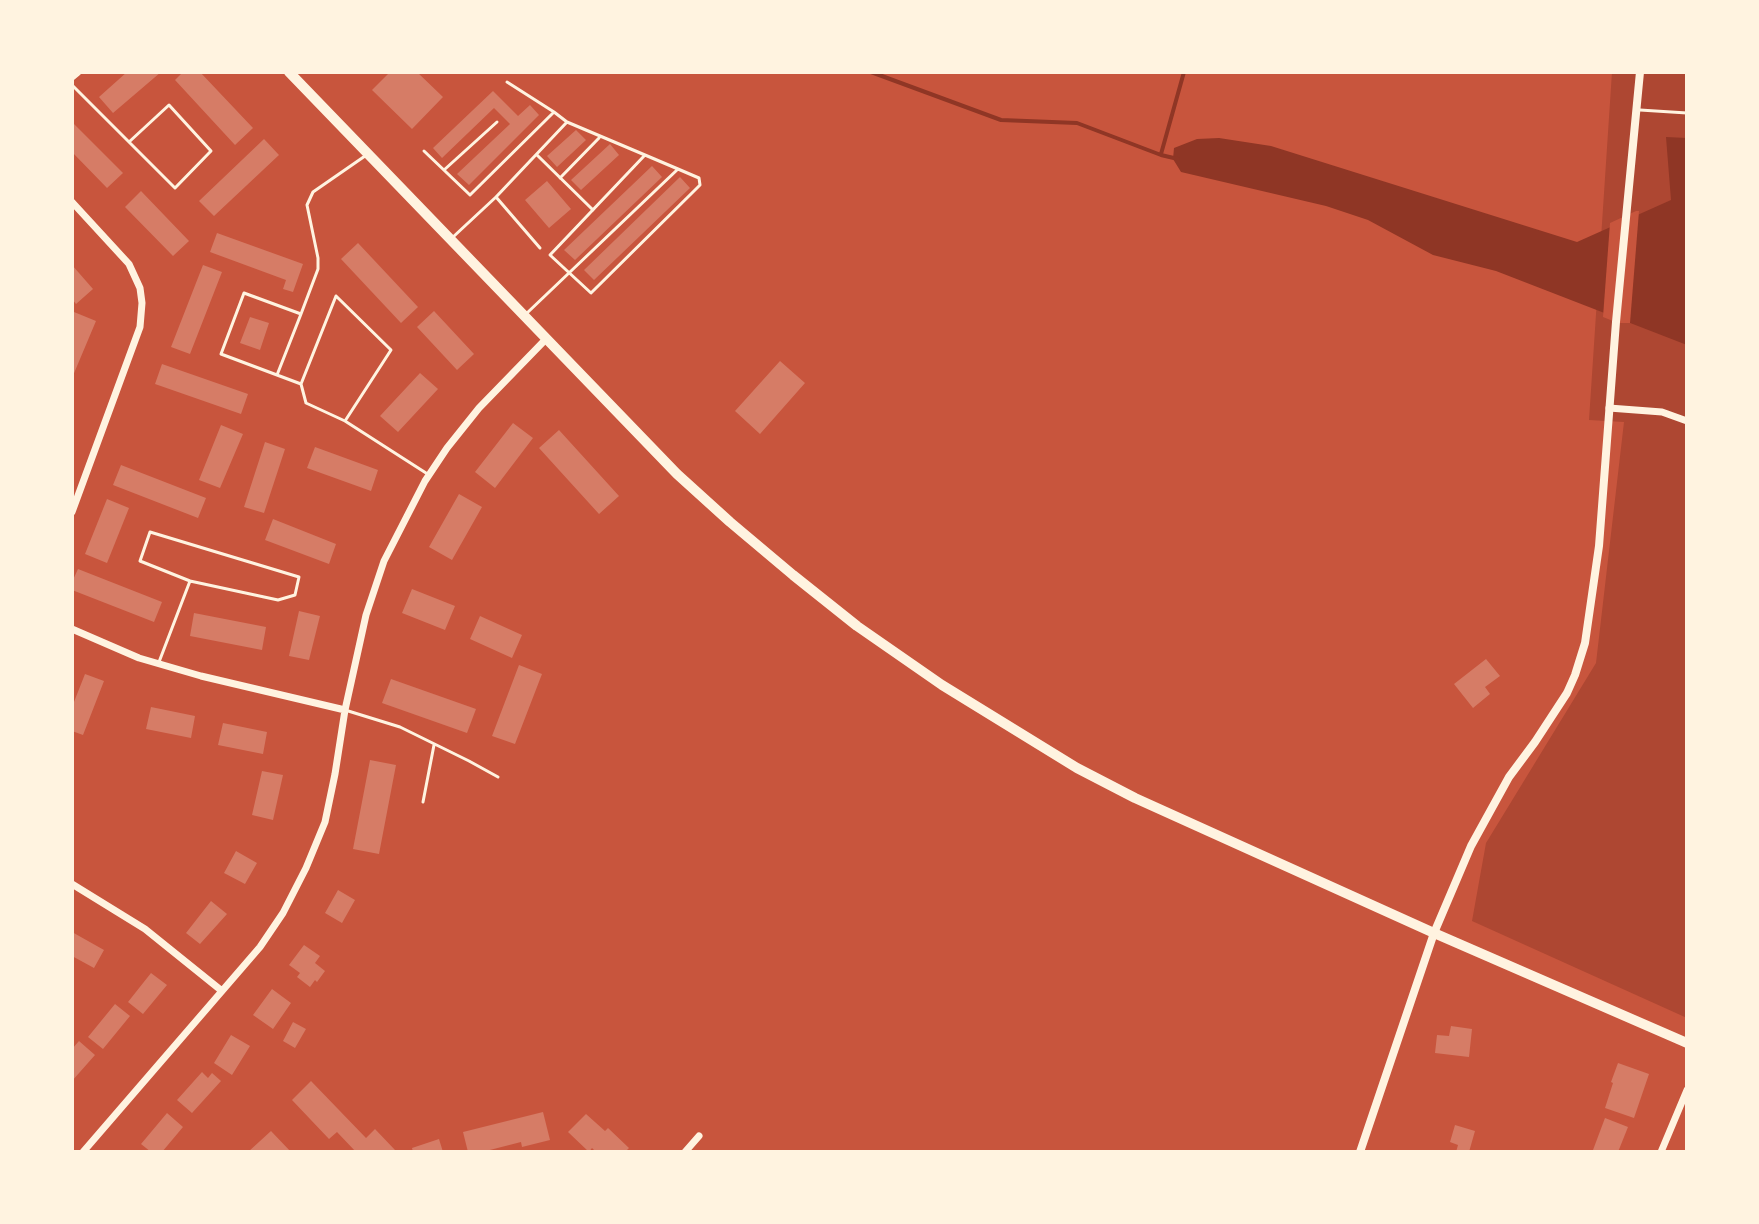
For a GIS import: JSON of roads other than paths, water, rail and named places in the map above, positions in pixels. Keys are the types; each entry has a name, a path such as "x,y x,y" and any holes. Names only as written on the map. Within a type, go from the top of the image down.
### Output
{"main road":[{"path":"289,72 677,474 730,522 857,626 942,685 1030,740 1135,798 1687,1043"}],"street":[{"path":"72,77 78,72"},
{"path":"1360,1152 1434,933 1471,846 1509,777 1567,693 1585,643 1599,546 1640,72"},
{"path":"72,202 129,264 140,288 142,303 140,327 72,512"},
{"path":"83,1152 260,947 283,913 325,822 366,615 384,561 429,475 447,448 479,408 546,339"},
{"path":"1609,408 1662,412 1687,421"},
{"path":"72,629 139,658 345,710"},
{"path":"72,884 145,929 222,991"},
{"path":"1661,1152 1687,1090"},
{"path":"685,1152 699,1136"}],"lane":[{"path":"507,82 567,122 601,136 699,178 700,185 591,293 550,255 645,155"},
{"path":"72,85 129,142 175,188 211,151 169,105 129,142"},
{"path":"1636,110 1687,113"},
{"path":"424,151 470,195 554,112"},
{"path":"444,170 497,122"},
{"path":"451,240 567,122"},
{"path":"560,178 601,136"},
{"path":"277,375 318,269 307,205 313,192 368,154"},
{"path":"537,155 593,210"},
{"path":"524,316 678,169"},
{"path":"496,197 540,248"},
{"path":"301,314 244,293 221,354 301,384"},
{"path":"345,421 391,350 336,296 301,384 306,403 345,421 429,475"},
{"path":"150,532 299,577 295,595 278,600 190,581 140,561 150,532"},
{"path":"158,663 190,581"},
{"path":"345,710 400,727 498,777"},
{"path":"423,802 434,745"}],"waterway":[{"path":"871,72 1001,120 1077,123 1178,159"},
{"path":"1161,154 1184,72"}]}
